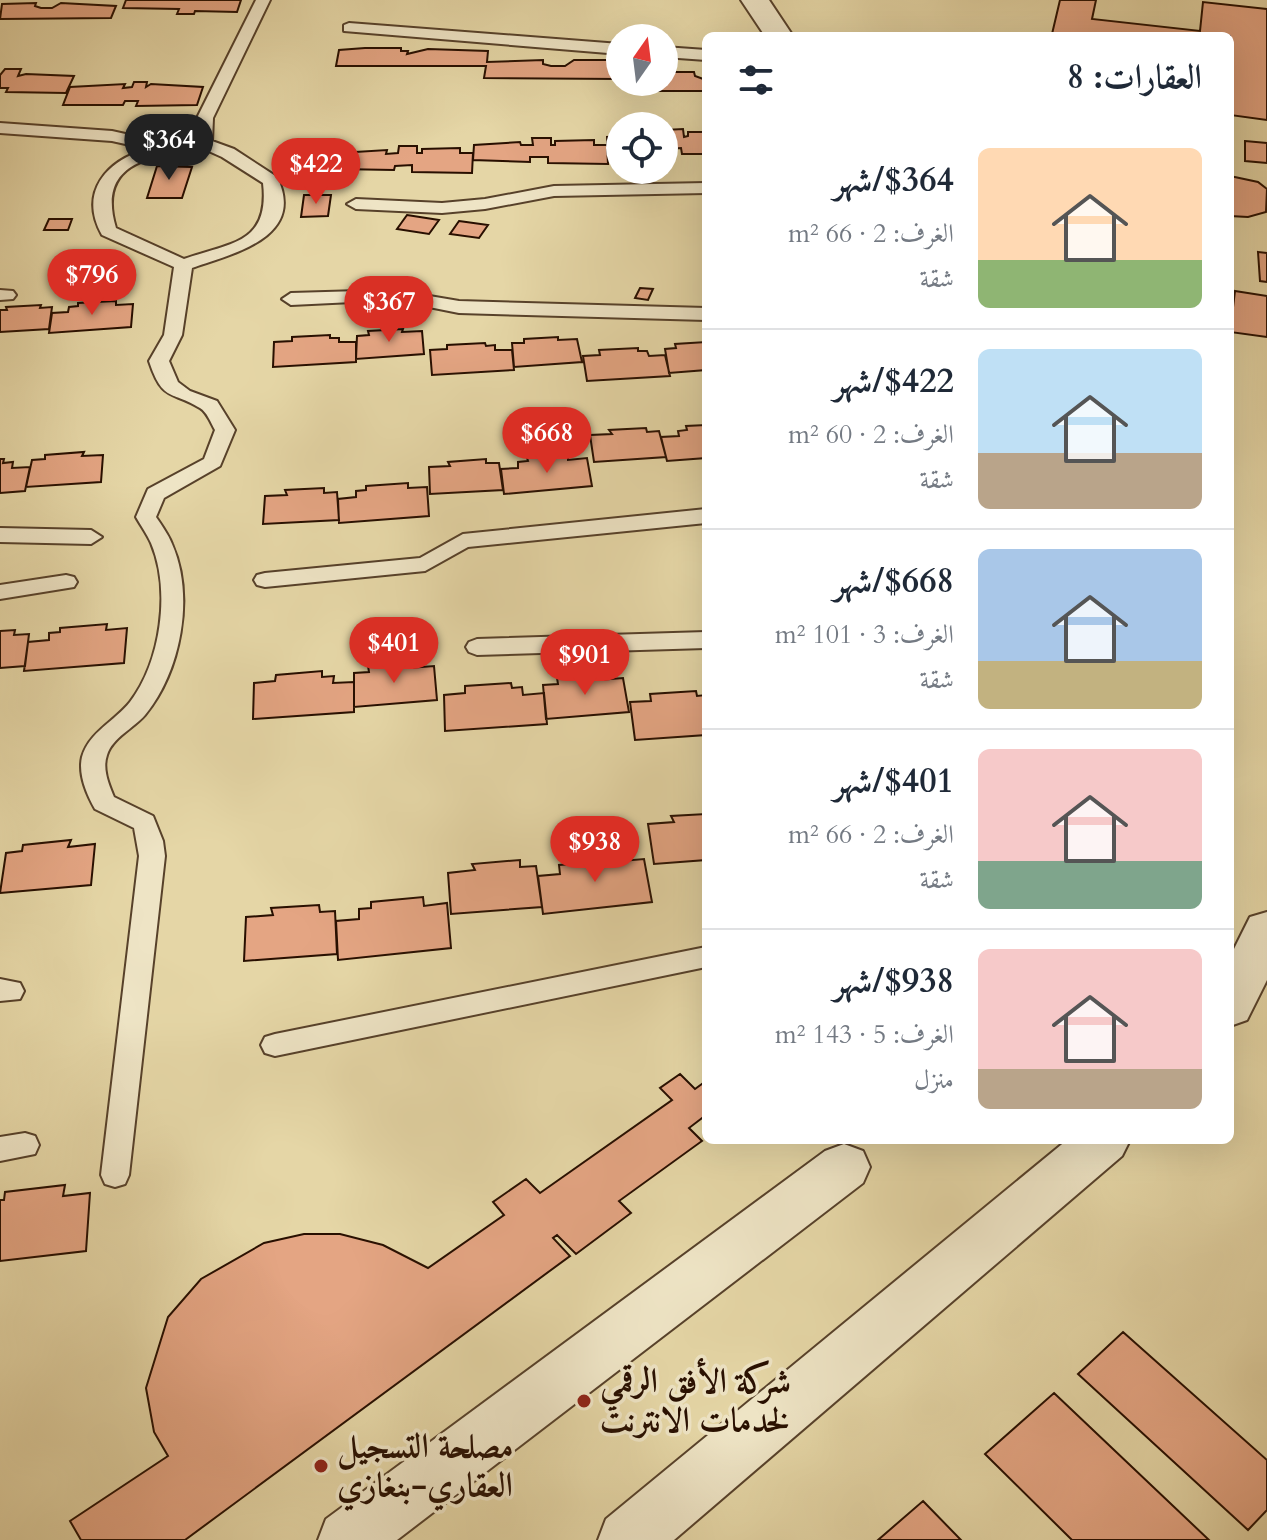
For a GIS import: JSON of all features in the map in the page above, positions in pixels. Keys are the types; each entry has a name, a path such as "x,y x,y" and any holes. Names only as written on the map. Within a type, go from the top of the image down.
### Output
{"street":[{"path":"755,0 776,32"},
{"path":"1234,921 1267,927 1234,997"},
{"path":"628,1540 1099,1144"},
{"path":"348,1540 844,1167"}],"lane":[{"path":"204,143 205,118 263,0"},
{"path":"349,28 606,48"},
{"path":"678,53 702,55"},
{"path":"0,128 112,136 168,148"},
{"path":"204,143 228,153 271,181 275,198 271,221 262,234 241,246 183,265 108,231 99,212 107,179 126,159 204,143"},
{"path":"356,204 442,208 485,204 554,191 702,188"},
{"path":"115,1175 152,856 151,841 144,822 104,803 94,777 96,751 139,706 159,672 170,633 169,578 163,544 146,517 155,494 213,462 225,430 210,405 176,393 164,379 159,361 173,335 183,265"},
{"path":"291,299 394,295 459,307 702,314"},
{"path":"265,580 425,564 463,541 702,516"},
{"path":"0,535 91,537"},
{"path":"0,592 66,582"},
{"path":"477,647 702,640"},
{"path":"275,1045 702,958"}],"building":[{"path":"126,0 241,0 237,12 177,14 179,9 123,8"},
{"path":"1060,0 1096,0 1092,19 1200,31 1203,2 1267,9 1267,120 1234,116 1234,32 1052,32"},
{"path":"36,3 35,6 41,8 52,8 61,3 116,6 111,18 0,19 2,4"},
{"path":"401,48 401,51 408,51 407,54 428,49 488,51 487,62 543,60 543,64 551,66 565,66 574,60 606,60 606,79 484,78 486,66 336,66 339,50"},
{"path":"5,69 21,69 18,76 74,76 66,93 6,92 8,88 0,88 0,75"},
{"path":"678,72 694,72 695,76 702,79 702,91 678,91"},
{"path":"134,82 147,82 146,87 151,84 203,87 197,105 136,106 138,101 125,101 123,105 63,105 70,87 125,84 123,88 132,87"},
{"path":"678,129 683,129 684,137 688,136 688,132 702,132 702,154 682,154 681,148 678,148"},
{"path":"532,138 551,138 551,145 555,145 555,141 594,140 594,145 606,145 606,164 548,163 548,157 530,157 530,162 473,160 474,145 520,142 521,145 533,145"},
{"path":"1245,141 1267,143 1267,163 1245,161"},
{"path":"399,146 417,146 417,153 422,153 422,149 460,148 460,153 473,153 472,173 412,172 412,165 395,166 394,170 338,169 339,153 387,150 386,154 398,153"},
{"path":"157,166 192,167 182,198 147,198"},
{"path":"1234,177 1258,182 1267,189 1266,212 1248,217 1234,216"},
{"path":"304,195 331,195 328,216 301,217"},
{"path":"407,215 439,220 429,234 397,229"},
{"path":"49,219 72,219 68,230 44,230"},
{"path":"459,221 488,225 479,238 450,234"},
{"path":"1258,252 1267,253 1267,282 1260,281"},
{"path":"640,288 653,289 648,300 635,298"},
{"path":"1235,291 1267,296 1267,337 1234,333"},
{"path":"379,299 404,303 395,317 370,313"},
{"path":"116,301 116,305 133,304 131,327 49,333 52,313 68,312 69,307 78,306 78,303"},
{"path":"41,305 40,308 52,307 49,329 0,332 0,310"},
{"path":"403,329 402,332 422,331 424,354 356,359 357,336 369,335 368,331"},
{"path":"330,335 330,338 339,338 339,342 356,342 356,362 273,367 274,342 292,341 292,337"},
{"path":"558,337 558,340 577,339 582,362 514,367 512,343 524,343 524,339"},
{"path":"702,342 702,370 669,373 665,349 676,348 675,344"},
{"path":"485,343 486,346 495,345 495,350 512,350 514,370 432,375 430,350 447,349 447,345"},
{"path":"638,348 638,351 647,351 649,356 665,355 670,376 587,381 583,356 600,355 599,350"},
{"path":"702,425 702,458 667,461 661,437 679,436 678,431 687,430 686,426"},
{"path":"646,428 647,432 659,431 666,457 594,462 590,435 612,434 609,430"},
{"path":"84,452 82,456 103,455 101,482 26,487 32,460 45,459 45,455"},
{"path":"568,455 568,460 587,458 592,486 504,494 501,469 518,468 518,462 528,461 527,458"},
{"path":"0,459 4,459 3,463 13,462 12,468 30,467 25,491 0,493"},
{"path":"486,459 486,463 499,463 503,490 430,494 429,467"},
{"path":"408,483 408,488 427,487 429,516 339,523 338,499 356,497 356,491 366,490 366,486"},
{"path":"324,488 324,493 337,492 339,520 263,524 265,496 287,495 285,490"},
{"path":"107,624 106,630 127,628 124,663 24,671 28,642 49,640 49,633 60,632 60,628"},
{"path":"15,630 14,635 29,634 25,666 0,668 0,631"},
{"path":"411,663 410,668 434,666 437,700 354,707 354,673 369,672 368,666"},
{"path":"322,671 322,677 334,676 333,683 354,682 354,712 253,719 254,683 275,681 276,675"},
{"path":"600,674 599,680 623,678 629,712 546,719 543,685 558,684 557,678"},
{"path":"511,683 512,688 522,687 523,695 544,693 547,724 445,731 444,695 465,693 465,686"},
{"path":"696,691 697,696 702,695 702,735 635,740 630,702 651,701 650,694"},
{"path":"702,814 702,860 654,864 648,824 674,822 671,816"},
{"path":"71,840 68,847 95,844 91,885 0,893 6,853 22,851 23,845"},
{"path":"620,853 622,861 644,859 652,902 543,914 538,876 560,874 559,865 571,864 570,858"},
{"path":"520,860 520,867 536,866 542,907 451,914 448,873 475,870 472,864"},
{"path":"423,897 424,906 447,903 451,948 338,960 336,921 359,919 359,909 371,908 371,902"},
{"path":"319,905 320,912 335,911 337,954 244,961 246,917 273,915 271,908"},
{"path":"680,1074 695,1089 702,1084 702,1118 689,1128 702,1141 619,1201 631,1213 576,1254 557,1235 553,1238 570,1256 185,1540 81,1540 70,1521 168,1456 154,1432 146,1388 168,1317 201,1279 264,1243 304,1234 340,1234 383,1245 428,1268 504,1215 493,1202 526,1179 540,1193 672,1100 660,1088"},
{"path":"65,1185 63,1196 90,1193 86,1251 0,1261 0,1200 4,1200 5,1192"},
{"path":"1123,1332 1267,1460 1267,1510 1248,1530 1078,1374"},
{"path":"1054,1393 1209,1540 1072,1540 985,1454"},
{"path":"923,1501 961,1540 878,1540"}],"place":[{"name":"شركة الأفق الرقمي لخدمات الانترنت","path":"584,1401"},
{"name":"مصلحة التسجيل العقاري-بنغازي","path":"321,1466"}]}
